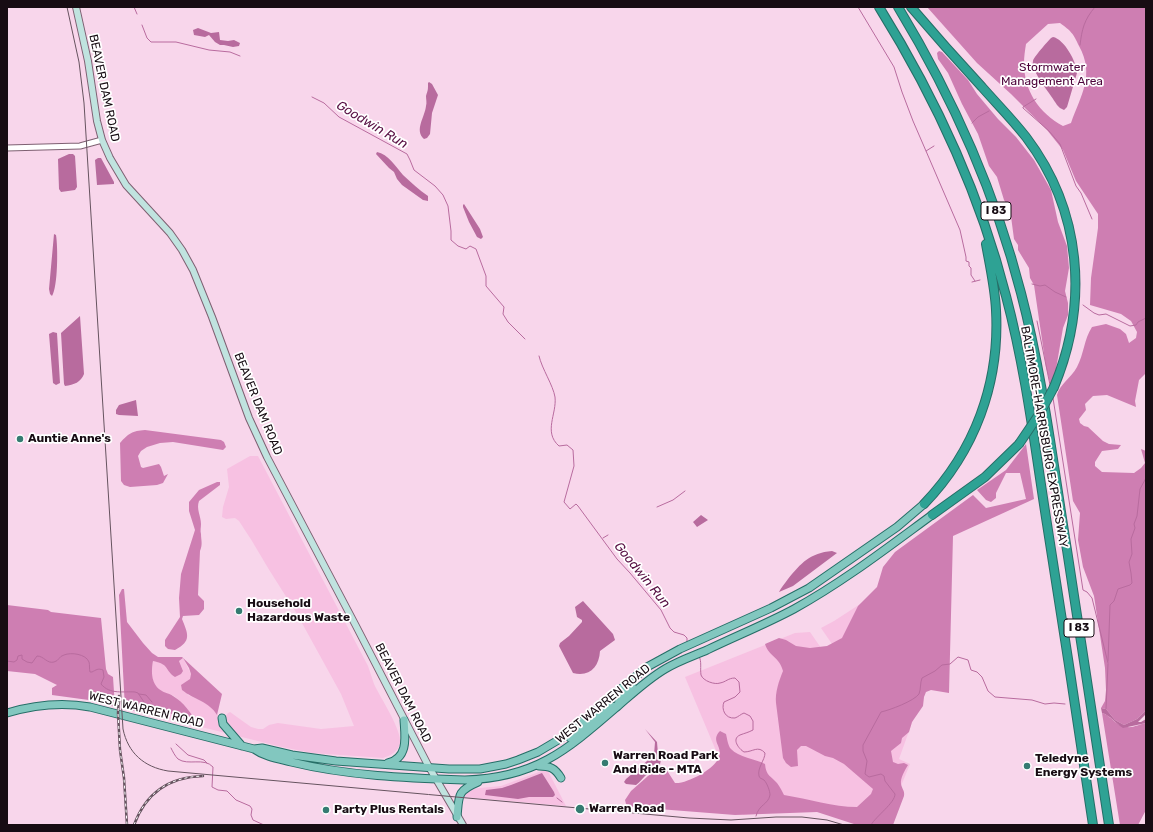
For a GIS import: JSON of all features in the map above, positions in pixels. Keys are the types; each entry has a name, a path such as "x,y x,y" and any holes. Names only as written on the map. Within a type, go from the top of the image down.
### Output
{"highway":[{"name":"BALTIMORE-HARRISBURG EXPRESSWAY","path":"880,7 911,61 956,150 980,212 1006,295 1025,384 1094,825"},
{"name":"BALTIMORE-HARRISBURG EXPRESSWAY","path":"898,7 943,87 963,128 994,206 1021,292 1041,381 1109,825"},
{"path":"911,7 1026,137 1045,167 1062,204 1070,230 1076,274 1076,297 1070,342 1054,387 1037,419 1019,444 985,477 932,515"},
{"path":"924,504 947,478 968,444 983,411 991,380 995,350 996,310 993,283 980,212"}],"main road":[{"name":"BEAVER DAM ROAD","path":"76,7 85,48 97,121 102,140 110,158 129,188 170,233 193,270 249,418 267,457 435,779 463,825"},
{"name":"WEST WARREN ROAD","path":"7,713 44,705 81,705 107,710 254,749 262,748 322,760 480,769 506,764 538,752 565,736 647,667 680,649 771,608 809,588 897,527 924,504"},
{"name":"WEST WARREN ROAD","path":"254,749 260,754 274,758 334,771 370,775 482,780 509,775 535,767 567,748 654,676 666,668 776,618 814,597 851,573 932,515"},
{"path":"538,752 566,741 605,709 618,706 618,700 621,695 672,653"},
{"path":"222,718 223,724 242,746"},
{"path":"382,764 394,762 402,752 405,742 404,720"},
{"path":"535,767 547,766 553,768 561,778"},
{"path":"457,817 460,794 468,786 482,780"}],"street":[{"path":"7,148 80,146 102,140"}],"shaded area":[{"path":"927,7 1146,7 1146,373 1139,380 1135,401 1136,407 1107,395 1093,396 1085,404 1086,410 1079,419 1080,423 1088,427 1103,441 1109,444 1121,445 1118,449 1102,451 1095,462 1095,466 1102,472 1134,473 1145,463 1141,449 1146,451 1146,710 1137,719 1124,725 1115,720 1106,709 1101,708 1105,701 1105,668 1094,596 1083,567 1078,540 1080,513 1073,501 1057,395 1058,391 1077,367 1087,336 1092,327 1106,324 1120,329 1126,334 1129,343 1136,338 1137,332 1131,321 1121,314 1090,305 1091,278 1098,228 1098,214 1076,181 1063,150 1047,130 977,63","holes":["1060,23 1075,38 1084,56 1086,76 1085,85 1071,123 1063,126 1047,115 1034,100 1027,83 1024,63 1026,44 1048,24"]},
{"path":"198,28 211,33 219,32 220,40 234,40 240,43 239,46 233,47 220,45 209,35 205,37 194,35 193,30"},
{"path":"1053,37 1061,42 1069,52 1075,63 1077,73 1067,107 1064,110 1057,105 1038,77 1033,65 1035,57"},
{"path":"939,51 942,52 968,80 977,94 998,119 1016,137 1034,160 1051,190 1058,222 1067,246 1069,268 1065,291 1068,303 1068,315 1063,328 1055,375 1051,387 1046,367 1034,285 1030,278 1029,268 1018,250 1018,245 1014,239 1010,209 1004,200 997,177 989,166 978,134 948,73 938,59 937,53"},
{"path":"429,82 432,84 438,95 432,113 430,134 424,139 421,135 420,128 426,105"},
{"path":"377,152 385,155 403,175 428,196 428,201 423,200 402,185 394,172 376,154"},
{"path":"69,154 73,154 75,156 77,187 75,190 61,192 59,189 58,159"},
{"path":"101,158 114,184 97,185 95,160"},
{"path":"464,204 480,229 483,237 481,239 477,237 469,222 463,207"},
{"path":"54,234 56,235 57,241 57,267 52,296 49,289"},
{"path":"80,316 84,374 77,383 65,386 61,333"},
{"path":"53,332 57,333 60,383 56,385 53,383 49,334"},
{"path":"136,400 138,416 116,414 116,410 119,405"},
{"path":"145,430 221,440 224,442 226,447 223,450 173,442 160,443 147,447 141,451 138,456 141,467 143,468 159,464 164,476 168,474 163,483 157,485 130,487 124,485 121,481 120,443 131,433"},
{"path":"1026,444 1034,499 953,536 949,693 931,690 926,692 923,706 912,722 909,732 902,738 901,743 891,751 893,762 908,765 901,779 901,786 904,796 893,825 857,825 817,812 735,815 633,807 626,804 625,800 631,791 661,767 666,769 675,783 686,781 706,771 716,762 719,757 720,753 716,738 720,731 726,734 729,746 734,752 765,764 769,775 777,783 784,795 848,807 857,807 871,794 873,789 844,764 806,746 801,746 797,750 798,766 791,767 783,758 776,695 783,671 779,662 769,652 765,644 779,638 796,646 810,648 827,646 842,638 858,606 877,587 883,567 895,552 973,495 986,508 1026,499 1020,473 1006,473 996,493 996,498 991,502 986,500 977,490 1006,470"},
{"path":"250,456 258,456 368,666 374,684 398,730 400,737 399,746 394,753 388,756 383,758 312,753 157,716 162,714 172,714 196,723 184,705 174,696 158,690 152,679 153,661 164,665 171,674 183,671 179,661 183,658 191,674 188,695 209,705 218,715 225,717 230,712 251,727 258,729 263,729 269,725 278,723 321,729 354,726 341,694 297,614 252,541 239,521 235,518 226,519 222,517 223,507 229,487 227,469"},
{"path":"220,482 220,485 199,501 198,504 201,521 202,544 200,551 198,595 204,601 204,609 199,615 183,616 182,619 187,633 186,640 175,650 168,649 165,646 165,640 180,617 179,598 181,574 195,530 189,511 189,502 199,490"},
{"path":"701,515 708,520 697,527 693,522"},
{"path":"832,551 837,553 793,586 779,592 793,573 807,560 818,554"},
{"path":"888,586 928,678 899,759 910,764 885,825 813,809 743,815 685,677 795,633 810,632 828,658 832,644 821,628"},
{"path":"122,589 124,589 127,622 152,653 158,657 182,657 222,694 217,715 206,704 182,690 181,685 190,679 191,674 183,658 179,661 183,671 175,677 165,666 153,661 153,678 158,688 163,692 177,698 184,705 197,724 173,714 165,713 157,716 125,709 119,595"},
{"path":"583,601 613,634 615,640 600,651 598,662 592,670 584,674 579,674 573,673 559,646 560,643 582,622 582,620 577,617 575,607"},
{"path":"7,605 101,618 106,669 108,674 113,677 115,707 96,701 52,695 52,688 57,685 35,674 7,671"},
{"path":"1101,708 1106,709 1115,720 1124,725 1137,719 1146,710 1146,714 1138,722 1146,719 1146,723 1123,728 1102,713"},
{"path":"1102,713 1123,726 1132,727 1146,723 1146,810 1138,825 1120,825"},
{"path":"645,729 657,742 658,754 661,758 659,766 656,770 645,776 636,785 626,784 624,782 626,779 654,755 655,742"},
{"path":"547,769 566,806 463,797 464,793 469,789 501,786"},
{"path":"542,773 554,792 555,795 553,797 529,797 518,799 485,795 486,790 502,788"}],"waterway":[{"name":"Goodwin Run","path":"134,7 137,14"},
{"path":"858,7 894,67 913,121 926,151"},
{"path":"1080,45 1084,25 1088,16 1095,7"},
{"name":"Goodwin Run","path":"142,25 147,38 151,42 176,42 209,50 230,52 240,56"},
{"name":"Goodwin Run","path":"312,97 324,103 339,117 407,154 414,170 435,186 443,195 448,206 451,240 458,246 466,249 470,246 476,249 486,276 486,286 504,307 503,314 508,322 525,339"},
{"path":"1036,99 1023,108 1049,131 1060,144 1076,186 1081,193 1092,219"},
{"path":"972,123 978,117 989,111"},
{"path":"934,146 926,151 960,230 966,261 969,262 971,275 975,281"},
{"path":"972,282 980,280"},
{"path":"1032,284 1040,286 1045,285 1066,297"},
{"path":"1083,305 1094,313 1099,315 1106,314 1130,326 1136,325 1138,322 1146,318"},
{"path":"1037,321 1050,385"},
{"name":"Goodwin Run","path":"539,356 555,397 551,429 554,441 559,446 567,445 573,450 574,466 564,502 570,509 576,504 578,506 617,559 661,610 670,628 674,632 684,635 687,638 687,642"},
{"path":"1053,398 1083,590 1092,598 1108,663"},
{"path":"1108,661 1110,605 1114,601 1118,589 1132,583 1129,562 1132,554 1131,539 1135,528 1134,524 1137,516 1140,489 1146,478"},
{"path":"657,507 673,500 685,491"},
{"path":"603,538 608,535"},
{"path":"7,661 14,662 17,660 18,656 22,655 22,659 32,663 37,656 52,662 67,654 82,655 89,662 90,672 98,669 103,670 104,677 101,684 109,690 117,692 138,693 146,705"},
{"name":"Goodwin Run","path":"699,656 701,663 701,675 707,681 718,683 735,678 739,682 740,692 735,697 724,702 723,708 726,715 729,717 735,718 744,713 750,716 753,721 753,730 740,735 736,739 740,749 744,752 760,749 765,753 759,770 759,776 766,783 770,795 767,801 759,809 756,816"},
{"path":"871,825 889,805 895,794 885,781 884,776 881,774 869,777 865,774 867,761 863,751 863,745 881,712 902,705 916,697 920,692 922,678 935,671 942,665 950,664 958,657 968,660 971,670 977,672 982,677 988,691 995,697 1032,700 1045,704 1065,704"},
{"path":"1106,709 1108,664"},
{"path":"139,694 146,695 152,702"},
{"path":"176,744 188,755 204,760 207,763"},
{"path":"171,748 177,758 182,761 201,762 209,764 213,767 212,787 218,790 227,791 236,800 250,806 252,809 251,815 253,820 264,825"},
{"path":"557,798 562,802"}],"tram line":[{"path":"67,7 79,62 84,103 123,729 125,738 138,758 152,766 168,771 689,818 731,820 802,817 827,820 844,825"}],"railway":[{"path":"119,696 118,713 120,750 124,778 127,825"},
{"path":"134,825 145,804 152,795 161,788 180,779 203,776"}],"place":[{"name":"Auntie Anne's","path":"20,439"},
{"name":"Household Hazardous Waste","path":"239,611"},
{"name":"Warren Road Park And Ride - MTA","path":"605,763"},
{"name":"Teledyne Energy Systems","path":"1027,766"},
{"name":"Warren Road","path":"580,809"},
{"name":"Party Plus Rentals","path":"326,810"}],"park label":[{"name":"Stormwater Management Area","path":"1052,75"}]}
